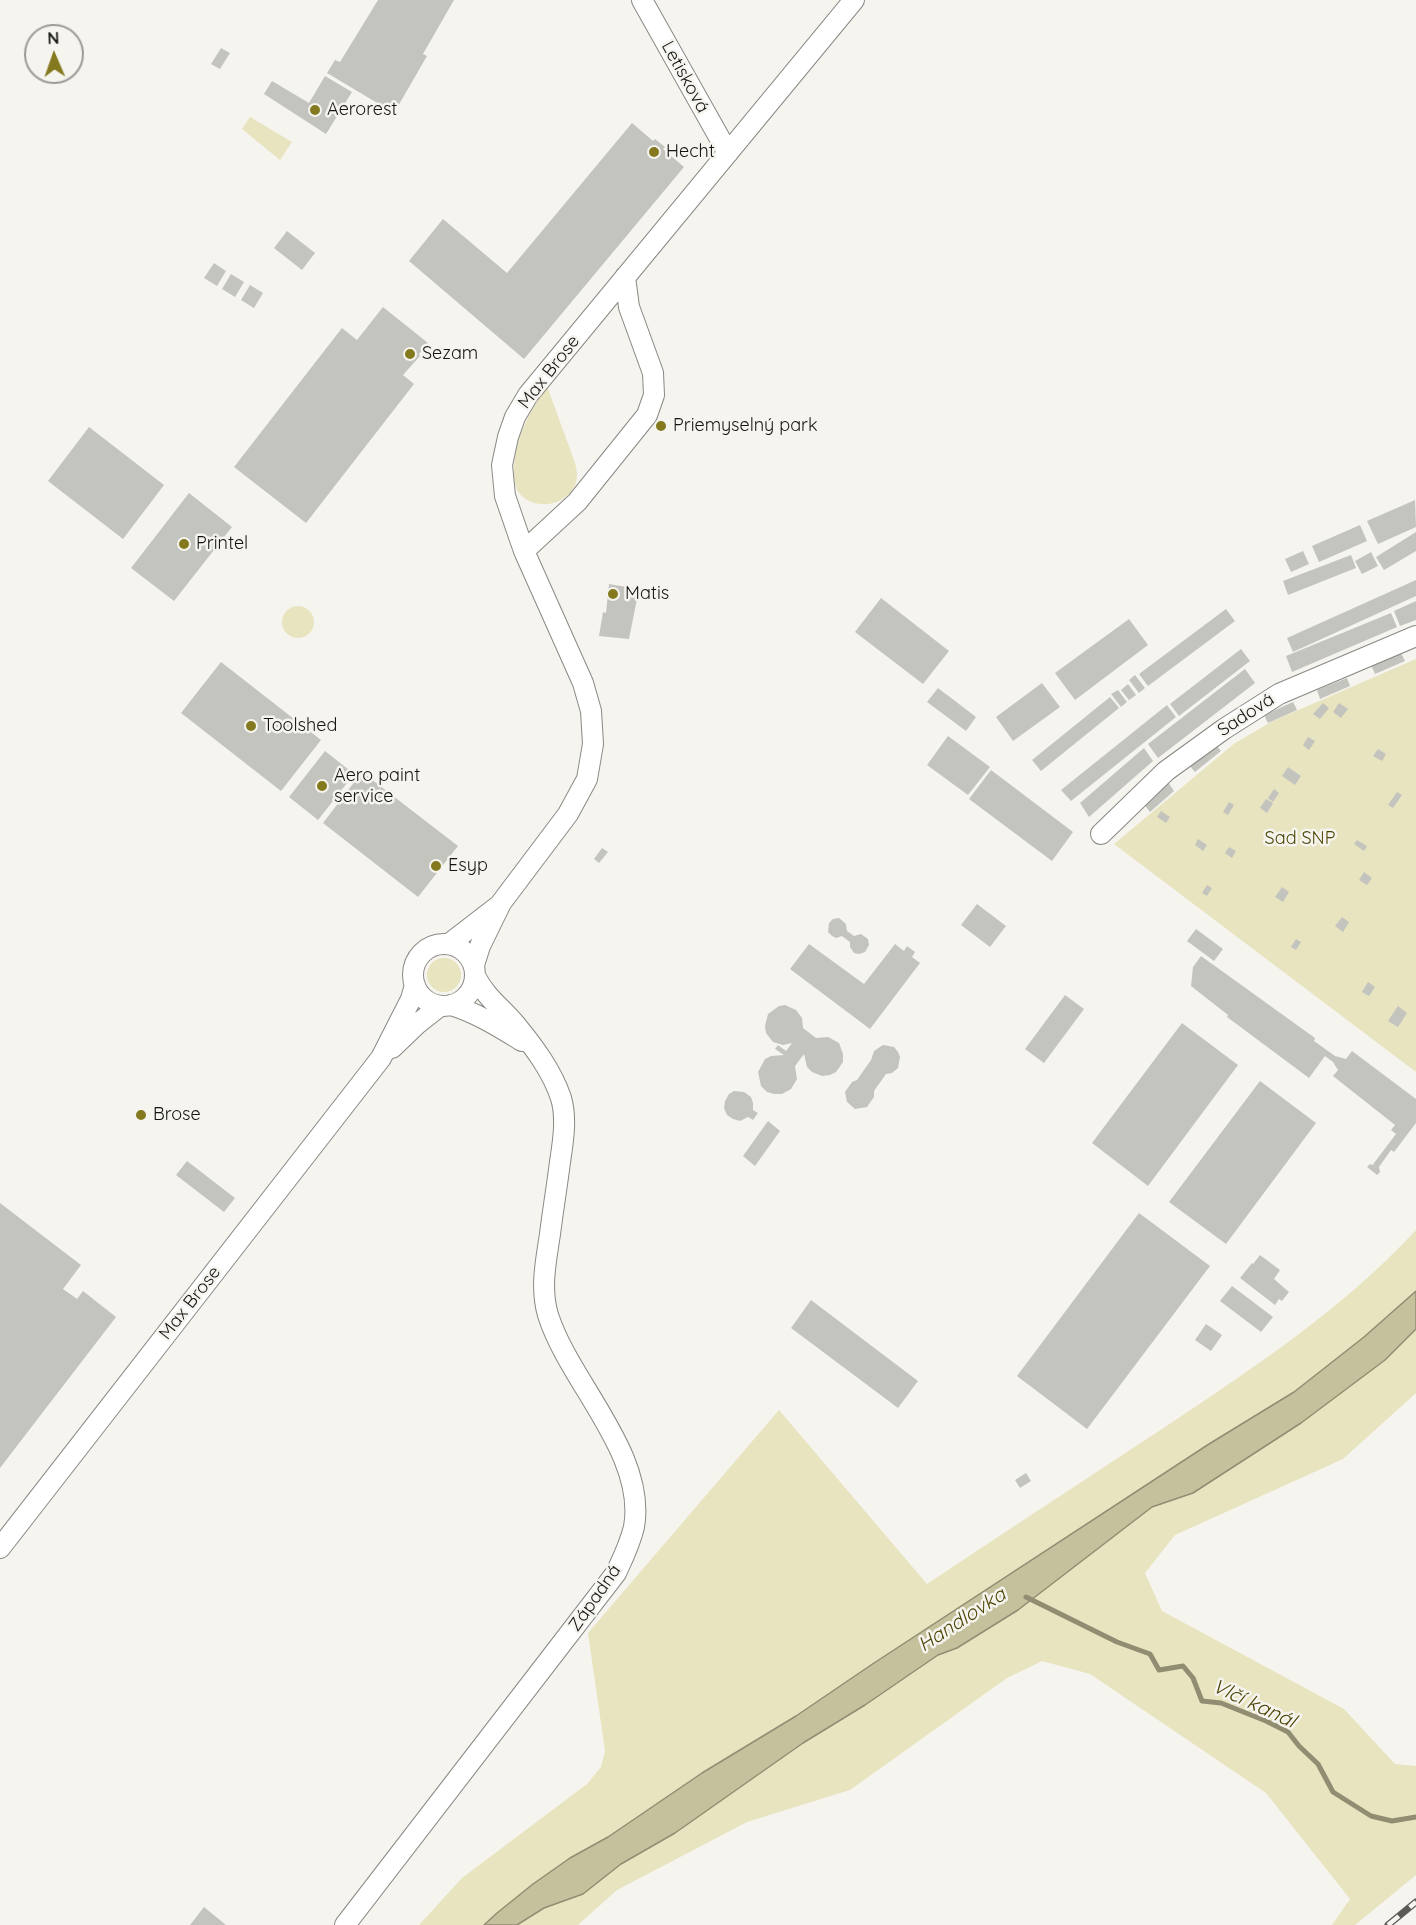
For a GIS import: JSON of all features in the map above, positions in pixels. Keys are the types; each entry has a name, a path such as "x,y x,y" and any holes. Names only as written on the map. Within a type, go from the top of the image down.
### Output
{"street":[{"name":"Letisková","path":"642,0 728,153"},
{"name":"Max Brose","path":"381,1058 446,1005 466,997 472,988 480,946 501,903 568,814 587,779 593,744 591,711 583,683 524,550 505,496 502,465 515,417 528,395 854,0"},
{"path":"524,550 577,502 647,415 654,395 653,373 629,307 625,277"},
{"name":"Sadová","path":"1101,834 1166,771 1224,729 1279,694 1416,636"},
{"name":"Max Brose","path":"0,1548 381,1058 411,999 415,985 413,973 419,957 432,947 449,944 501,903"},
{"path":"449,944 464,951 475,971"},
{"name":"Západná","path":"345,1925 616,1573 629,1546 634,1525 635,1501 632,1480 619,1449 560,1343 548,1315 544,1295 544,1270 564,1138 561,1101 551,1072 515,1024 482,989 475,971"},
{"path":"415,985 424,999 446,1005"},
{"name":"Západná","path":"446,1005 467,1010 482,1017 532,1047"}],"green space":[{"path":"250,117 292,142 280,160 242,129"},
{"path":"547,386 575,463 577,477 571,492 565,498 558,502 542,504 534,503 520,494 514,472 520,437 529,416"},
{"path":"298,606 309,611 314,622 309,633 298,638 287,633 282,622 287,611"},
{"name":"Sad SNP","path":"1416,659 1416,1072 1114,844 1235,743 1273,721"},
{"path":"444,958 456,963 461,975 456,987 444,992 432,987 427,975 432,963"},
{"path":"1416,1230 1416,1393 1343,1459 1175,1535 1145,1573 1162,1611 1344,1709 1395,1764 1416,1766 1416,1875 1355,1925 1332,1925 1350,1899 1266,1793 1090,1674 1042,1661 1007,1678 850,1790 747,1822 617,1890 578,1925 419,1925 462,1878 587,1784 601,1767 605,1751 588,1633 779,1410 927,1584 1262,1361 1358,1286"}],"water":[{"name":"Handlovka","path":"1416,1291 1416,1329 1385,1360 1301,1423 1193,1493 1152,1507 1018,1610 957,1648 938,1655 865,1705 803,1743 675,1833 621,1864 583,1894 544,1908 517,1925 484,1925 533,1884 570,1858 608,1837 702,1773 796,1716 1209,1444 1294,1392 1364,1337"}],"building":[{"path":"378,0 454,0 423,54 427,56 394,113 327,73 335,60 340,62"},
{"path":"221,48 230,53 220,69 211,64"},
{"name":"Aerorest","path":"325,76 352,92 326,134 264,94 272,81 309,103"},
{"path":"632,123 653,141 655,139 665,147 663,149 684,167 524,359 409,261 443,219 507,273"},
{"path":"287,231 315,253 302,270 274,248"},
{"path":"214,263 226,271 217,286 204,278"},
{"path":"231,274 244,282 235,297 222,289"},
{"path":"250,285 263,293 254,308 241,300"},
{"path":"383,307 428,343 403,375 414,384 306,523 234,467 342,328 357,340"},
{"path":"89,427 164,485 123,539 48,481"},
{"name":"Printel","path":"189,493 232,527 174,601 131,568"},
{"path":"1415,500 1416,527 1378,544 1367,521"},
{"path":"1360,525 1367,541 1319,562 1312,546"},
{"path":"1416,532 1416,551 1384,570 1376,557"},
{"path":"1303,551 1309,564 1291,572 1285,559"},
{"path":"1371,552 1378,566 1362,574 1355,561"},
{"path":"1351,555 1356,568 1288,595 1283,581"},
{"path":"1416,580 1416,596 1293,652 1287,638"},
{"path":"609,584 639,589 629,639 599,636 603,612 606,613"},
{"path":"881,598 949,651 923,684 855,632"},
{"path":"1416,601 1416,620 1400,626 1394,611"},
{"path":"1226,609 1235,621 1148,686 1139,674"},
{"path":"1391,613 1397,627 1292,672 1286,656"},
{"path":"1129,619 1148,645 1075,700 1055,673"},
{"path":"1241,649 1250,661 1179,716 1170,704"},
{"path":"1401,653 1405,661 1375,674 1371,665"},
{"name":"Toolshed","path":"221,662 321,740 281,791 181,713"},
{"path":"1245,669 1255,683 1158,758 1148,744"},
{"path":"1135,675 1145,688 1139,693 1129,680"},
{"path":"1347,678 1350,686 1320,699 1317,690"},
{"path":"1042,683 1060,707 1013,741 996,717"},
{"path":"1128,684 1136,695 1129,700 1121,690"},
{"path":"938,688 976,717 966,731 927,702"},
{"path":"1118,690 1127,702 1121,707 1111,694"},
{"path":"1110,697 1119,708 1041,771 1032,760"},
{"path":"1293,702 1297,710 1268,723 1264,715"},
{"path":"1323,703 1329,708 1320,719 1313,714"},
{"path":"1339,703 1348,709 1341,718 1333,712"},
{"path":"1167,705 1176,717 1071,801 1061,790"},
{"path":"948,736 990,767 968,795 927,765"},
{"path":"1308,737 1315,741 1309,750 1303,745"},
{"path":"1215,744 1221,751 1195,772 1189,765"},
{"path":"1144,748 1153,761 1089,817 1080,803"},
{"path":"1378,749 1386,754 1382,761 1373,756"},
{"name":"Aero paint service","path":"325,751 354,774 318,820 289,797"},
{"path":"1288,767 1301,776 1295,785 1282,776"},
{"path":"991,770 1073,832 1052,861 969,799"},
{"path":"362,772 458,846 418,897 323,823"},
{"path":"1168,782 1174,791 1150,812 1143,803"},
{"path":"1274,789 1279,793 1273,802 1268,798"},
{"path":"1397,792 1402,795 1393,808 1388,805"},
{"path":"1266,799 1273,803 1267,813 1260,808"},
{"path":"1229,802 1234,805 1228,815 1223,812"},
{"path":"1161,811 1170,817 1166,823 1157,817"},
{"path":"1198,839 1207,845 1203,851 1195,845"},
{"path":"1357,840 1367,846 1364,851 1354,844"},
{"path":"1229,847 1236,851 1232,858 1225,853"},
{"path":"602,848 608,852 599,863 594,859"},
{"path":"1364,872 1372,878 1367,885 1359,880"},
{"path":"1207,885 1212,888 1207,896 1202,893"},
{"path":"1282,887 1289,892 1283,902 1275,897"},
{"path":"977,904 1006,926 990,947 961,925"},
{"path":"1342,917 1349,922 1343,932 1335,926"},
{"path":"839,918 846,924 847,931 854,936 861,934 868,939 869,945 865,952 854,953 850,942 842,936 836,938 828,932 829,923"},
{"path":"1196,929 1223,949 1214,961 1187,941"},
{"path":"1296,939 1301,942 1296,950 1291,947"},
{"path":"809,944 864,984 895,944 904,951 907,946 915,952 912,957 920,963 870,1029 790,969"},
{"path":"1201,956 1315,1038 1314,1041 1335,1056 1346,1059 1352,1051 1416,1099 1416,1123 1394,1152 1391,1150 1379,1167 1380,1172 1377,1175 1367,1167 1370,1164 1373,1165 1396,1134 1391,1130 1395,1125 1333,1076 1338,1070 1325,1056 1309,1078 1227,1017 1228,1015 1191,986 1193,967"},
{"path":"1368,982 1375,987 1369,996 1362,992"},
{"path":"1065,995 1084,1009 1044,1063 1025,1049"},
{"path":"785,1005 796,1010 802,1018 803,1028 816,1038 828,1037 839,1043 843,1062 836,1072 822,1076 807,1067 804,1054 795,1066 797,1079 791,1089 782,1094 774,1094 767,1092 761,1086 758,1072 765,1059 784,1055 775,1049 778,1045 786,1051 792,1043 783,1045 773,1042 766,1033 768,1014 779,1006"},
{"path":"1398,1006 1407,1013 1398,1027 1388,1021"},
{"path":"1182,1023 1238,1065 1148,1186 1092,1143"},
{"path":"883,1045 894,1047 898,1052 900,1057 898,1068 886,1074 874,1091 874,1097 867,1107 855,1109 847,1102 845,1092 852,1082 857,1080 871,1060 874,1051"},
{"path":"1260,1081 1316,1123 1226,1244 1169,1202"},
{"path":"734,1091 744,1092 751,1097 753,1110 758,1113 753,1120 748,1117 740,1121 727,1115 724,1108 725,1101"},
{"path":"768,1121 780,1131 755,1166 743,1156"},
{"path":"187,1161 235,1198 224,1212 176,1175"},
{"path":"0,1203 81,1265 63,1289 77,1299 83,1291 116,1317 0,1468"},
{"path":"1139,1213 1210,1266 1087,1429 1017,1376"},
{"path":"1260,1255 1280,1270 1274,1279 1289,1292 1282,1301 1279,1299 1275,1305 1240,1278"},
{"path":"1232,1286 1273,1317 1261,1332 1220,1301"},
{"path":"811,1300 918,1381 898,1408 791,1328"},
{"path":"1206,1324 1222,1335 1211,1351 1195,1340"},
{"path":"1026,1473 1031,1481 1020,1488 1015,1480"},
{"path":"204,1907 226,1925 190,1925"}],"waterway":[{"name":"Vlčí kanál","path":"1026,1597 1117,1642 1150,1654 1159,1670 1183,1666 1193,1678 1202,1701 1221,1703 1288,1732 1318,1764 1333,1792 1371,1816 1392,1821 1416,1817"}],"railway":[{"path":"1388,1925 1416,1902"}],"place":[{"name":"Aerorest","path":"315,110"},
{"name":"Hecht","path":"654,152"},
{"name":"Sezam","path":"410,354"},
{"name":"Priemyselný park","path":"661,426"},
{"name":"Printel","path":"184,544"},
{"name":"Matis","path":"613,594"},
{"name":"Toolshed","path":"251,726"},
{"name":"Aero paint service","path":"322,786"},
{"name":"Esyp","path":"436,866"},
{"name":"Brose","path":"141,1115"}]}
